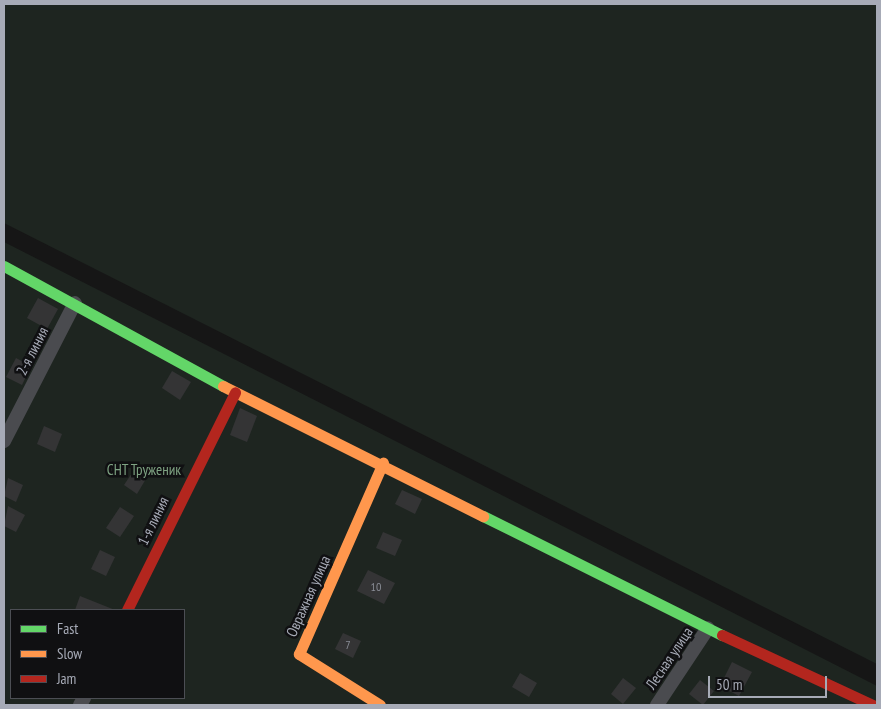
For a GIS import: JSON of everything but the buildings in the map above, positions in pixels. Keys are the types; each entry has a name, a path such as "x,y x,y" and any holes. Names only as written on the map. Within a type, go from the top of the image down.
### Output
{"street":[{"path":"4,266 75,303 235,392 383,462 708,628 873,705"},
{"name":"2-я линия","path":"4,441 75,303"},
{"name":"1-я линия","path":"127,609 235,392"},
{"name":"Овражная улица","path":"380,705 299,654 383,462"},
{"name":"Лесная улица","path":"656,705 708,628"}],"green space":[{"path":"4,4 877,4 877,664 4,223"},
{"name":"СНТ Труженик","path":"4,242 877,686 877,705 4,705"}],"traffic: fast":[{"path":"4,266 223,386"},
{"path":"483,516 722,635"}],"traffic: slow":[{"path":"223,386 483,516"},
{"path":"380,705 299,654 383,463"}],"traffic: jam":[{"path":"127,609 235,392"},
{"path":"722,635 873,705"}]}
